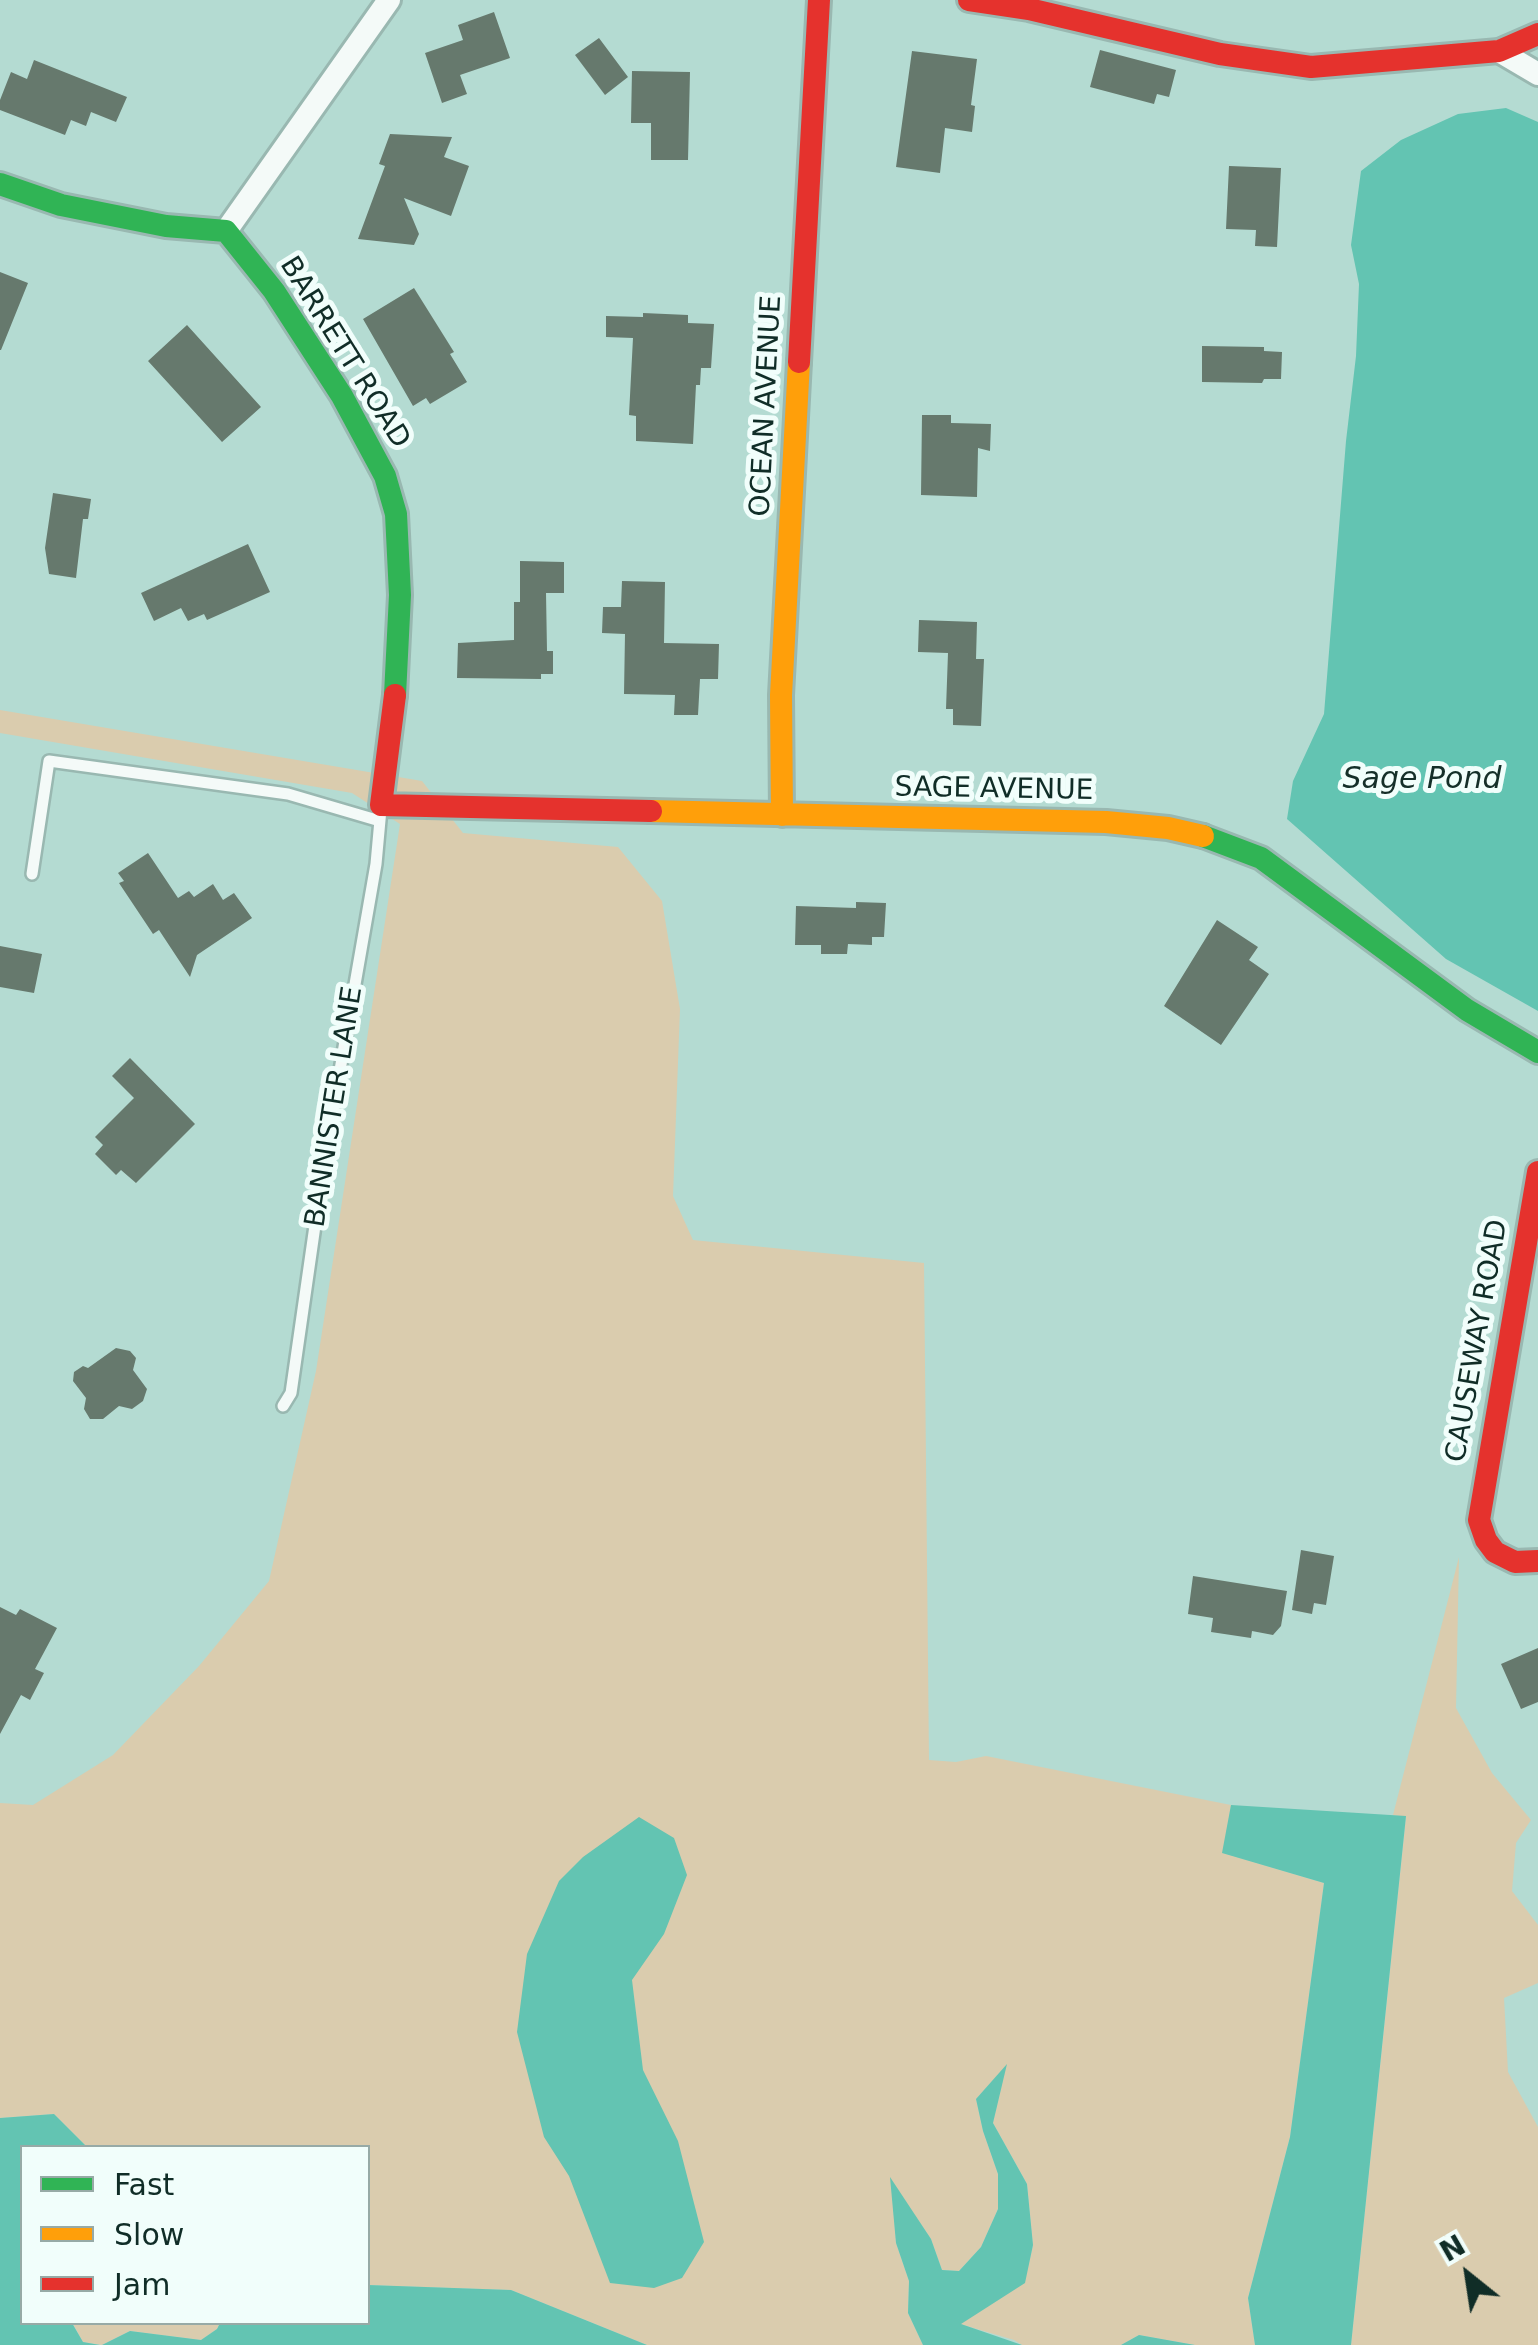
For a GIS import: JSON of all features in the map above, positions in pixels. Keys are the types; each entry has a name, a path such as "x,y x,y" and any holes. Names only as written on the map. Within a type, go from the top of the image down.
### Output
{"street":[{"path":"0,184 78,208 166,226 226,231 389,0"},
{"name":"OCEAN AVENUE","path":"782,815 781,695 819,0"},
{"path":"969,0 1029,9 1220,54 1311,67 1499,52 1538,34"},
{"path":"1499,52 1538,74"},
{"name":"BARRETT ROAD","path":"226,231 274,291 342,396 385,476 396,514 400,595 395,691 380,813"},
{"name":"SAGE AVENUE","path":"380,813 782,815 1106,822 1168,828 1216,839 1261,858 1467,1010 1538,1052"},
{"name":"CAUSEWAY ROAD","path":"1538,1172 1479,1520 1495,1552 1515,1562 1538,1561"}],"lane":[{"path":"32,874 49,761 288,794 380,813"},
{"name":"BANNISTER LANE","path":"283,1406 291,1393 325,1156 376,864 380,813"}],"shaded area":[{"path":"0,710 422,781 463,833 618,847 662,901 680,1009 673,1196 693,1240 924,1263 929,1760 956,1762 986,1756 1231,1805 1223,1853 1324,1883 1290,2137 1248,2298 1255,2345 1195,2345 1139,2335 1121,2345 1022,2345 960,2324 1024,2283 1033,2246 1027,2184 993,2123 1006,2066 976,2099 998,2174 998,2209 981,2247 959,2271 942,2270 931,2239 891,2180 896,2243 909,2281 908,2313 923,2345 647,2345 511,2290 370,2285 370,2145 85,2145 54,2114 0,2118 0,1803 33,1805 113,1755 199,1666 269,1581 316,1371 400,824 352,793 0,733"},
{"path":"1459,1557 1456,1708 1492,1773 1531,1820 1516,1843 1512,1891 1538,1925 1538,1983 1504,1998 1508,2072 1538,2127 1538,2345 1351,2345 1406,1817 1393,1815"},
{"path":"74,2325 219,2325 201,2340 130,2331 102,2345 83,2342"}],"water":[{"name":"Sage Pond","path":"1506,108 1538,122 1538,1011 1446,959 1287,819 1293,781 1324,714 1356,356 1359,284 1351,245 1361,171 1401,140 1458,114"},
{"path":"1231,1805 1406,1816 1351,2345 1255,2345 1248,2298 1290,2137 1324,1883 1222,1853"},
{"path":"639,1817 674,1838 687,1875 664,1934 632,1980 643,2070 678,2141 704,2242 682,2278 654,2288 610,2283 569,2176 544,2137 517,2032 527,1954 559,1881 583,1857"},
{"path":"1007,2064 993,2123 1027,2184 1033,2245 1025,2283 961,2324 1022,2345 923,2345 908,2313 909,2281 896,2243 890,2177 931,2239 942,2270 959,2271 981,2247 998,2209 998,2174 976,2099"},
{"path":"54,2114 85,2145 20,2145 20,2325 73,2325 83,2342 100,2345 0,2345 0,2118"},
{"path":"370,2285 511,2290 647,2345 102,2345 130,2331 201,2340 219,2325 370,2325"},
{"path":"1139,2335 1195,2345 1121,2345"}],"building":[{"path":"494,12 510,58 460,75 467,94 442,103 425,53 463,40 458,25"},
{"path":"599,38 628,77 605,95 575,55"},
{"path":"1100,50 1176,70 1169,97 1157,94 1154,104 1090,87"},
{"path":"912,51 977,59 972,132 945,128 940,173 896,167"},
{"path":"34,60 127,97 116,122 91,112 86,126 71,120 65,135 0,110 11,72 27,79"},
{"path":"632,71 690,72 688,160 651,160 651,123 631,123"},
{"path":"390,134 452,137 444,157 469,166 451,216 404,198 419,234 414,245 358,239 385,166 379,164"},
{"path":"1229,166 1281,168 1277,247 1255,246 1256,230 1226,229"},
{"path":"0,272 28,283 1,350 0,350"},
{"path":"414,288 454,352 450,354 467,382 430,404 426,398 413,406 363,319"},
{"path":"643,313 688,315 688,323 714,324 711,368 701,368 700,385 696,385 693,444 636,441 636,416 629,415 633,338 606,337 606,316 643,317"},
{"path":"187,325 261,407 222,442 148,361"},
{"path":"1202,346 1264,347 1264,351 1282,352 1281,379 1264,379 1262,383 1202,382"},
{"path":"922,415 951,415 951,423 991,424 990,451 978,448 977,497 921,495"},
{"path":"53,493 91,499 88,519 83,519 76,578 49,574 45,548"},
{"path":"248,544 270,592 207,620 204,614 188,621 181,608 154,621 141,593"},
{"path":"520,561 564,562 564,593 546,593 547,651 553,651 553,674 541,674 541,679 457,678 458,643 514,640 514,602 520,602"},
{"path":"622,581 665,582 664,643 719,644 718,679 700,679 698,715 674,715 675,695 624,694 625,634 602,633 603,607 621,607"},
{"path":"919,620 977,622 976,659 984,659 981,726 953,725 953,709 946,709 948,653 918,652"},
{"path":"148,853 178,898 189,891 194,897 213,884 223,900 234,893 252,918 197,955 190,977 159,930 153,934 119,883 124,881 118,873"},
{"path":"856,902 886,903 884,937 872,937 872,945 848,944 847,954 821,954 821,945 795,945 796,906 856,908"},
{"path":"1217,920 1258,947 1249,960 1269,974 1221,1045 1164,1006"},
{"path":"0,946 42,954 34,993 0,987"},
{"path":"130,1058 195,1124 136,1183 121,1170 116,1175 95,1154 103,1145 95,1137 134,1098 112,1076"},
{"path":"116,1348 130,1351 136,1358 133,1370 147,1389 143,1401 132,1409 119,1406 103,1419 90,1419 84,1409 86,1398 73,1381 74,1372 83,1366 88,1368"},
{"path":"1301,1550 1334,1556 1326,1605 1314,1603 1312,1614 1292,1610"},
{"path":"1193,1576 1287,1591 1281,1626 1273,1635 1252,1631 1251,1638 1211,1632 1213,1618 1188,1614"},
{"path":"0,1607 16,1615 20,1609 57,1628 35,1669 44,1673 30,1700 21,1695 0,1734"},
{"path":"1538,1648 1538,1702 1521,1709 1501,1664"}],"traffic: fast":[{"path":"0,184 61,205 166,226 226,231 274,291 342,396 385,476 396,514 400,595 395,695"},
{"path":"1203,836 1261,858 1467,1010 1538,1052"}],"traffic: slow":[{"path":"782,815 781,695 799,362"},
{"path":"651,811 1106,822 1203,836"}],"traffic: jam":[{"path":"799,362 819,0"},
{"path":"969,0 1029,9 1220,54 1311,67 1499,51 1538,34"},
{"path":"395,695 381,805 651,811"},
{"path":"1538,1172 1479,1520 1495,1552 1515,1562 1538,1561"}]}
